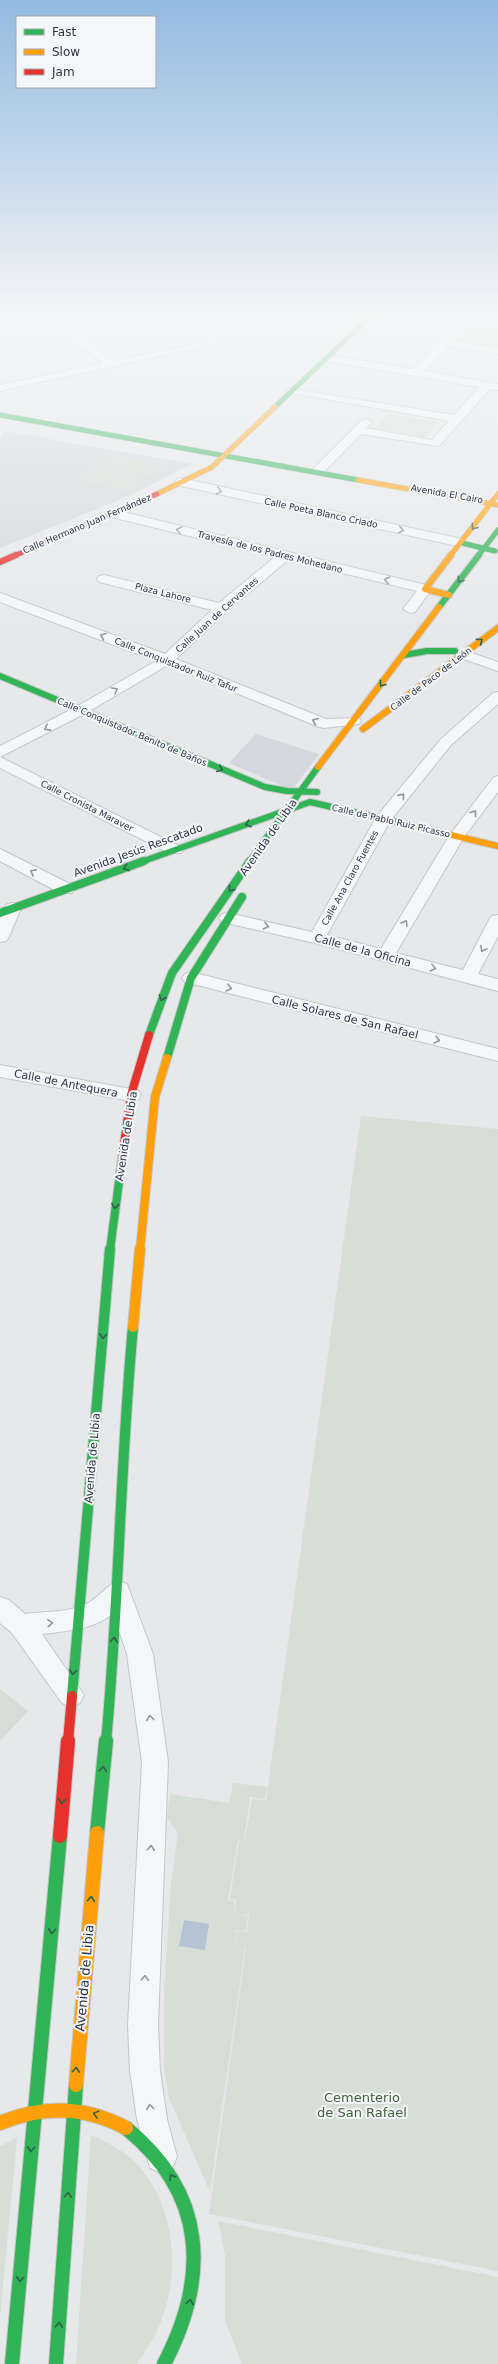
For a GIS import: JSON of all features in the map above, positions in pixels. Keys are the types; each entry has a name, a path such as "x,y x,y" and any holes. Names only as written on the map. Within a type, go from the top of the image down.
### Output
{"main road":[{"name":"Avenida El Cairo","path":"14,424 221,458 318,471 493,505"},
{"name":"Avenida El Cairo","path":"48,424 469,505 493,505"},
{"name":"Calle Hermano Juan Fernández","path":"0,562 115,514 212,467 256,424"},
{"path":"449,595 425,590 493,505 498,494"},
{"name":"Avenida de Libia","path":"358,728 402,657 498,530"},
{"path":"462,543 495,552"},
{"name":"Calle de Paco de León","path":"358,728 436,675 459,652 498,628"},
{"path":"421,632 430,640 459,652"},
{"path":"414,658 430,640"},
{"path":"414,658 459,652"},
{"path":"402,657 433,662 436,675"},
{"name":"Calle Conquistador Benito de Baños","path":"0,676 265,787 300,792 319,789"},
{"name":"Avenida de Libia","path":"12,2364 44,2022 113,1218 131,1095 154,1018 172,973 280,805 300,792 382,703"},
{"name":"Calle Conquistador Benito de Baños","path":"265,787 280,805"},
{"name":"Avenida de Libia","path":"301,814 319,789"},
{"path":"280,805 310,802"},
{"name":"Calle de Pablo Ruiz Picasso","path":"310,802 498,846"},
{"name":"Avenida Jesús Rescatado","path":"6,911 175,850 280,805"},
{"name":"Avenida de Libia","path":"56,2364 74,2109 118,1592 124,1420 155,1097 192,978 228,918 250,886"},
{"path":"0,2123 35,2111 74,2109 98,2114 122,2125 143,2140 161,2159 181,2191 188,2213 192,2228 195,2270 188,2312 174,2354 164,2364"}],"street":[{"path":"318,471 363,424"},
{"path":"357,430 435,444 452,424"},
{"name":"Calle Poeta Blanco Criado","path":"181,482 462,543"},
{"name":"Travesía de los Padres Mohedano","path":"115,514 425,590"},
{"name":"Calle Juan de Cervantes","path":"0,752 81,710 166,660 222,608 284,556"},
{"name":"Plaza Lahore","path":"104,579 222,608"},
{"path":"410,609 425,590"},
{"name":"Calle Conquistador Ruiz Tafur","path":"0,597 166,660 324,724 358,728"},
{"path":"459,652 498,667"},
{"name":"Calle Ana Claro Fuentes","path":"317,938 383,819 446,742 498,696"},
{"name":"Calle Cronista Maraver","path":"0,762 175,850"},
{"path":"384,956 457,836 498,781"},
{"path":"0,854 66,889"},
{"path":"0,937 6,911"},
{"name":"Calle de la Oficina","path":"228,918 317,938 498,985"},
{"path":"468,977 498,920"},
{"name":"Calle Solares de San Rafael","path":"192,978 498,1055"},
{"name":"Calle de Antequera","path":"0,1071 131,1095"},
{"path":"21,1625 78,1619 100,1609 118,1592"},
{"name":"Avenida de Libia","path":"118,1592 140,1654 155,1762 143,2025 145,2071 152,2119 161,2159"},
{"path":"0,1608 21,1625 71,1695"}],"shaded area":[{"path":"4,431 192,464 131,495 0,548 0,437"},
{"path":"256,734 319,754 292,790 229,763"}],"green space":[{"path":"379,424 436,424 425,437 376,428"},
{"path":"113,454 166,466 150,477 97,465"},
{"path":"94,468 148,480 132,492 77,480"},
{"name":"Cementerio de San Rafael","path":"361,1116 498,1129 498,2271 209,2214 246,1948 234,1946 245,1948 210,2192 169,2098 164,2068 164,1989 171,1884 178,1833 167,1817 170,1794 229,1803 233,1783 267,1787 265,1799 250,1797 244,1841 252,1799 266,1800","holes":["238,1840 244,1841 239,1841 230,1899 236,1900 234,1913 234,1901 228,1900","237,1914 249,1915 247,1932 237,1931 234,1946 236,1930 246,1931 248,1916"]},
{"path":"0,1689 28,1711 0,1741"},
{"path":"91,2135 120,2150 135,2162 149,2180 160,2200 167,2222 171,2244 172,2267 170,2290 156,2333 137,2364 76,2364"},
{"path":"17,2138 0,2317 0,2146"},
{"path":"218,2221 498,2277 498,2364 242,2364 225,2321 225,2255"}],"water":[{"path":"184,1920 209,1924 205,1950 179,1946"}],"traffic: fast":[{"path":"51,424 358,480"},
{"path":"439,607 498,530"},
{"path":"462,543 495,551"},
{"path":"404,655 427,651 455,651"},
{"path":"0,676 265,787 287,791 317,792"},
{"path":"149,1035 172,973 285,811 318,767"},
{"path":"0,913 310,802 405,824"},
{"path":"167,1058 191,978 242,897"},
{"path":"72,1696 113,1218 122,1159"},
{"path":"97,1833 114,1652 124,1420 133,1327"},
{"path":"12,2364 60,1836"},
{"path":"56,2364 76,2085"},
{"path":"126,2128 146,2144 162,2163 175,2184 184,2206 191,2230 194,2255 193,2280 189,2305 182,2328 164,2364"}],"traffic: slow":[{"path":"157,494 212,467 257,424"},
{"path":"358,480 498,505"},
{"path":"449,595 425,589 498,494"},
{"path":"318,767 439,607"},
{"path":"363,729 498,628"},
{"path":"405,824 498,846"},
{"path":"133,1327 155,1097 167,1058"},
{"path":"76,2085 97,1833"},
{"path":"0,2123 31,2113 47,2110 64,2110 80,2111 96,2115 112,2120 126,2128"}],"traffic: jam":[{"path":"0,562 115,514 157,494"},
{"path":"122,1159 131,1095 149,1035"},
{"path":"60,1836 72,1696"}]}
